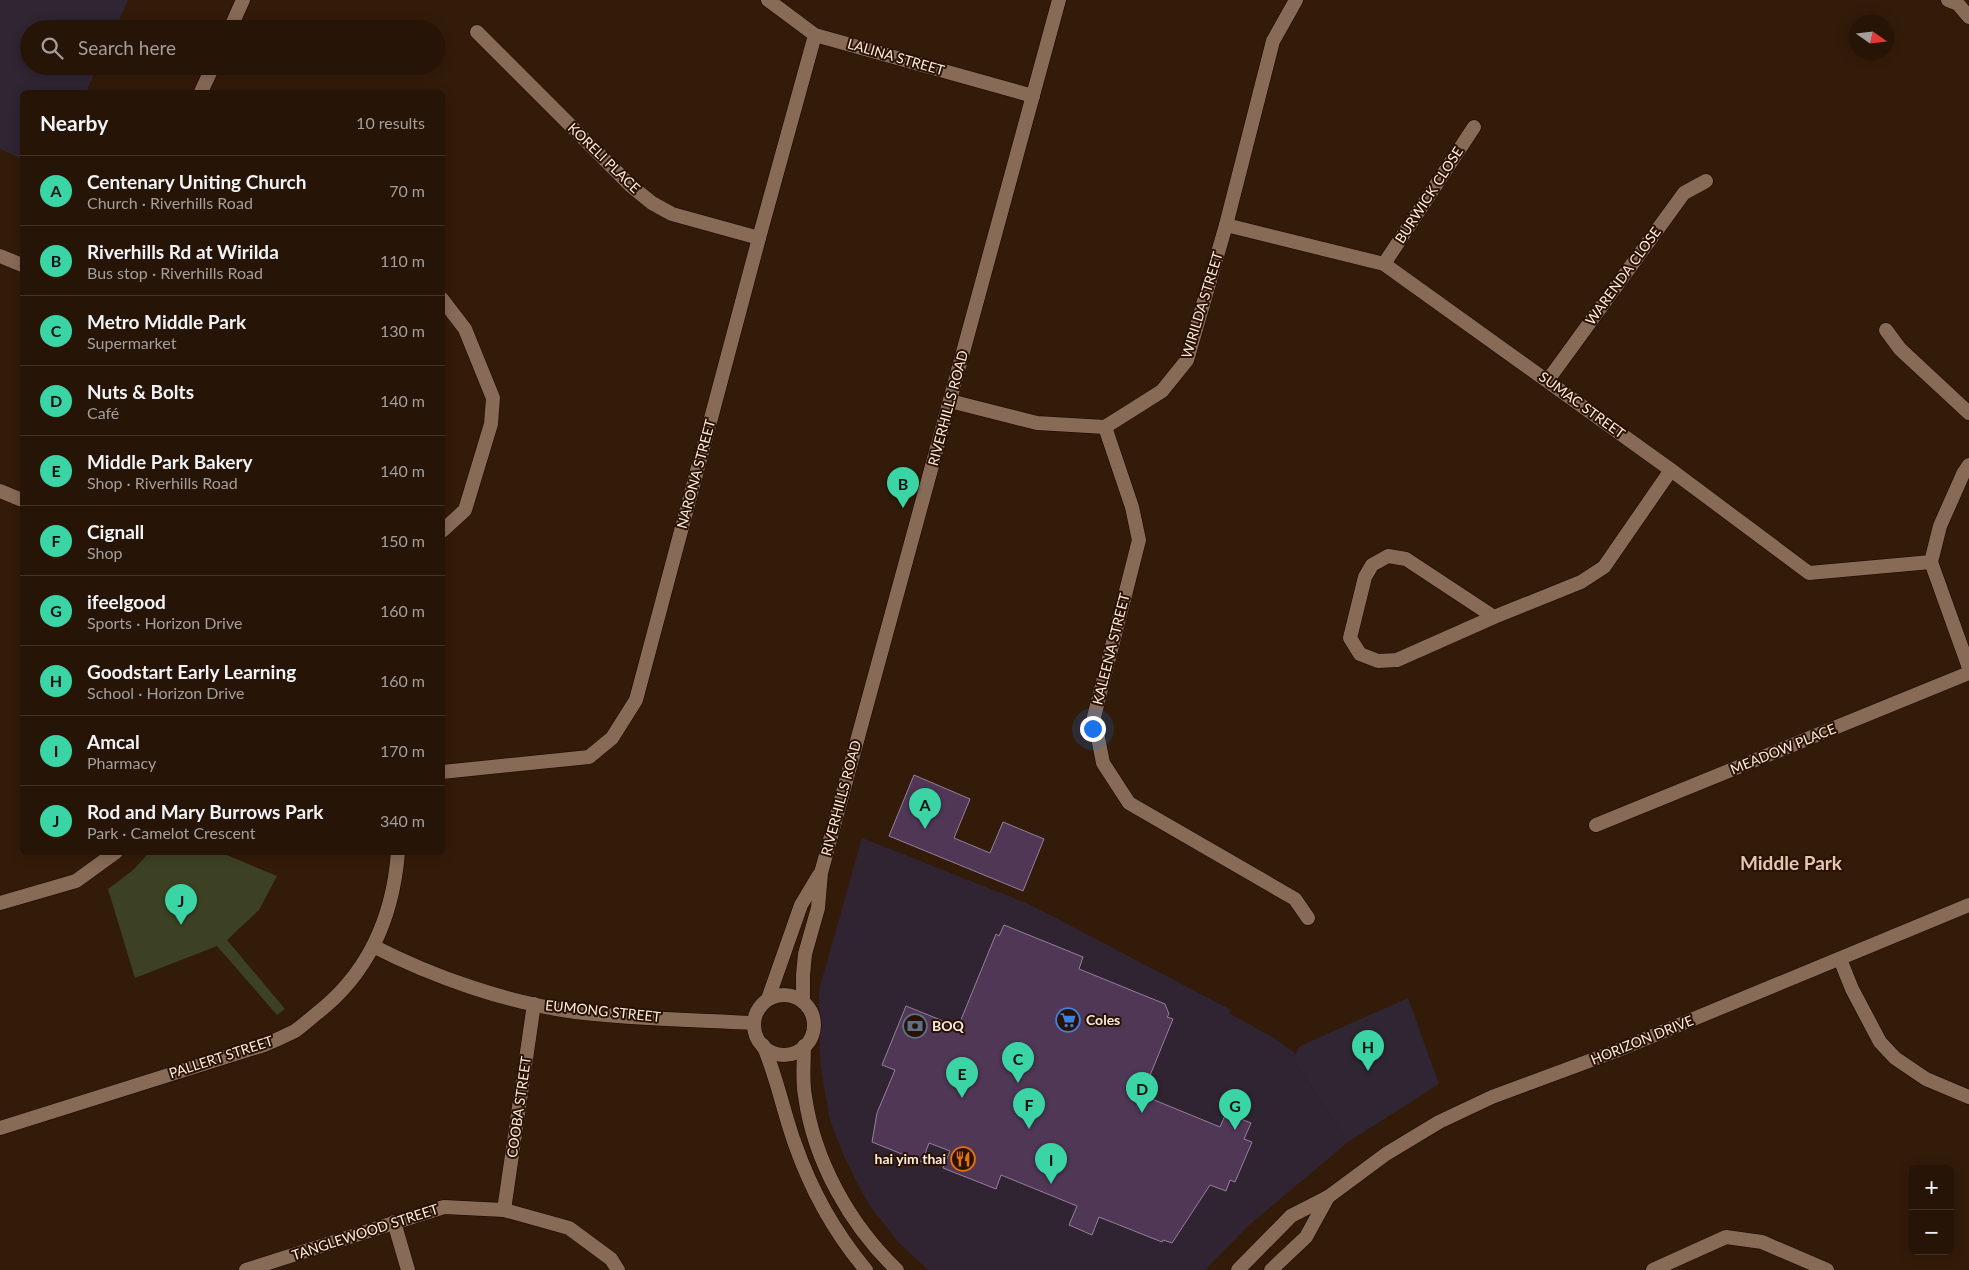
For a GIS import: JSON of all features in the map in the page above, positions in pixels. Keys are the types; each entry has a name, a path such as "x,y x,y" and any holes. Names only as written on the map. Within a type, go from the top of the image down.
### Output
{"street":[{"path":"234,20 243,0"},
{"name":"LALINA STREET","path":"768,0 815,35 1033,96"},
{"name":"RIVERHILLS ROAD","path":"803,1002 805,954 818,908 821,873 1059,0"},
{"name":"WIRILDA STREET","path":"1105,427 1162,390 1187,360 1226,225 1273,40 1296,0"},
{"path":"1948,0 1958,4 1969,17"},
{"name":"KORELI PLACE","path":"477,32 631,186 652,203 672,214 759,238"},
{"name":"NARONA STREET","path":"445,772 589,758 612,738 636,700 815,35"},
{"path":"202,90 209,75"},
{"name":"BURWICK CLOSE","path":"1384,264 1474,127"},
{"name":"WARENDA CLOSE","path":"1548,380 1684,193 1706,181"},
{"name":"SUMAC STREET","path":"1226,225 1384,264 1548,380 1809,573 1931,562"},
{"path":"0,256 20,263"},
{"path":"445,304 465,329 493,398 491,424 465,510 445,528"},
{"path":"1886,330 1900,349 1969,413"},
{"path":"950,401 1037,423 1105,427"},
{"name":"KALEENA STREET","path":"1105,427 1132,507 1138,540 1094,717 1103,763 1129,803 1295,899 1308,918"},
{"path":"1969,465 1963,474 1940,526 1931,562 1969,668"},
{"path":"1494,617 1406,560 1388,556 1372,565 1365,577 1350,638 1360,654 1378,661 1397,660 1494,617 1581,582 1604,567 1671,470"},
{"path":"0,490 20,499"},
{"name":"MEADOW PLACE","path":"1596,825 1969,673"},
{"path":"0,904 76,881 112,855"},
{"name":"PALLERT STREET","path":"0,1128 264,1045 296,1030 339,995 358,973 386,917 396,882 398,855"},
{"name":"RIVERHILLS ROAD","path":"768,999 801,905 821,873"},
{"name":"HORIZON DRIVE","path":"1238,1270 1291,1216 1328,1197 1386,1154 1439,1122 1492,1097 1616,1050 1969,905"},
{"name":"EUMONG STREET","path":"373,946 431,973 534,1004 575,1012 754,1023"},
{"path":"1840,959 1852,989 1880,1042 1895,1058 1926,1079 1969,1097"},
{"path":"763,1046 775,1053 786,1054 796,1052 804,1046 810,1038 813,1018 803,1002 796,997 786,995 768,999 756,1014 754,1023 755,1034 763,1046 773,1070 795,1144 806,1171 828,1216 848,1248 866,1270"},
{"name":"COOBA STREET","path":"504,1210 534,1004"},
{"path":"804,1046 804,1095 820,1154 849,1212 882,1256 897,1270"},
{"name":"HORIZON DRIVE","path":"1271,1270 1306,1237 1328,1197"},
{"name":"TANGLEWOOD STREET","path":"246,1270 444,1207 504,1210 569,1228 611,1259 618,1270"},
{"path":"394,1222 408,1270"},
{"path":"1653,1270 1726,1237 1762,1242 1827,1270"}],"shaded area":[{"path":"0,0 128,0 119,20 20,20 20,75 94,75 87,90 20,90 20,158 0,149"},
{"path":"862,838 1031,905 1231,1010 1229,1013 1272,1037 1295,1053 1293,1059 1348,1142 1248,1226 1205,1270 928,1270 898,1242 870,1206 843,1154 830,1120 824,1087 820,1060 819,990"},
{"path":"1408,998 1439,1084 1348,1142 1293,1059 1300,1046"}],"green space":[{"path":"147,855 227,855 277,876 259,910 227,940 285,1009 277,1015 217,946 135,978 108,889 132,871"}],"building":[{"path":"914,775 970,799 954,838 990,853 1003,822 1044,839 1023,891 889,836"},
{"path":"1004,925 1083,957 1079,969 1165,1004 1169,1014 1167,1017 1173,1019 1142,1095 1220,1127 1226,1113 1251,1123 1244,1139 1252,1142 1235,1182 1230,1180 1226,1191 1210,1185 1172,1243 1163,1240 1162,1242 1099,1217 1092,1235 1069,1225 1077,1206 1001,1175 996,1189 943,1168 950,1151 929,1143 922,1162 872,1142 877,1113 895,1070 882,1065 906,1006 958,1027 996,934 999,936"}],"place":[{"name":"Riverhills Rd at Wirilda","path":"903,508"},
{"name":"Centenary Uniting Church","path":"925,829"},
{"name":"Rod and Mary Burrows Park","path":"181,925"},
{"name":"Coles","path":"1068,1020"},
{"name":"BOQ","path":"915,1026"},
{"name":"Goodstart Early Learning","path":"1368,1071"},
{"name":"Metro Middle Park","path":"1018,1083"},
{"name":"Middle Park Bakery","path":"962,1098"},
{"name":"Nuts & Bolts","path":"1142,1113"},
{"name":"Cignall","path":"1029,1129"},
{"name":"ifeelgood","path":"1235,1130"},
{"name":"hai yim thai","path":"963,1159"},
{"name":"Amcal","path":"1051,1184"}],"district":[{"name":"Middle Park","path":"1791,863"}]}
